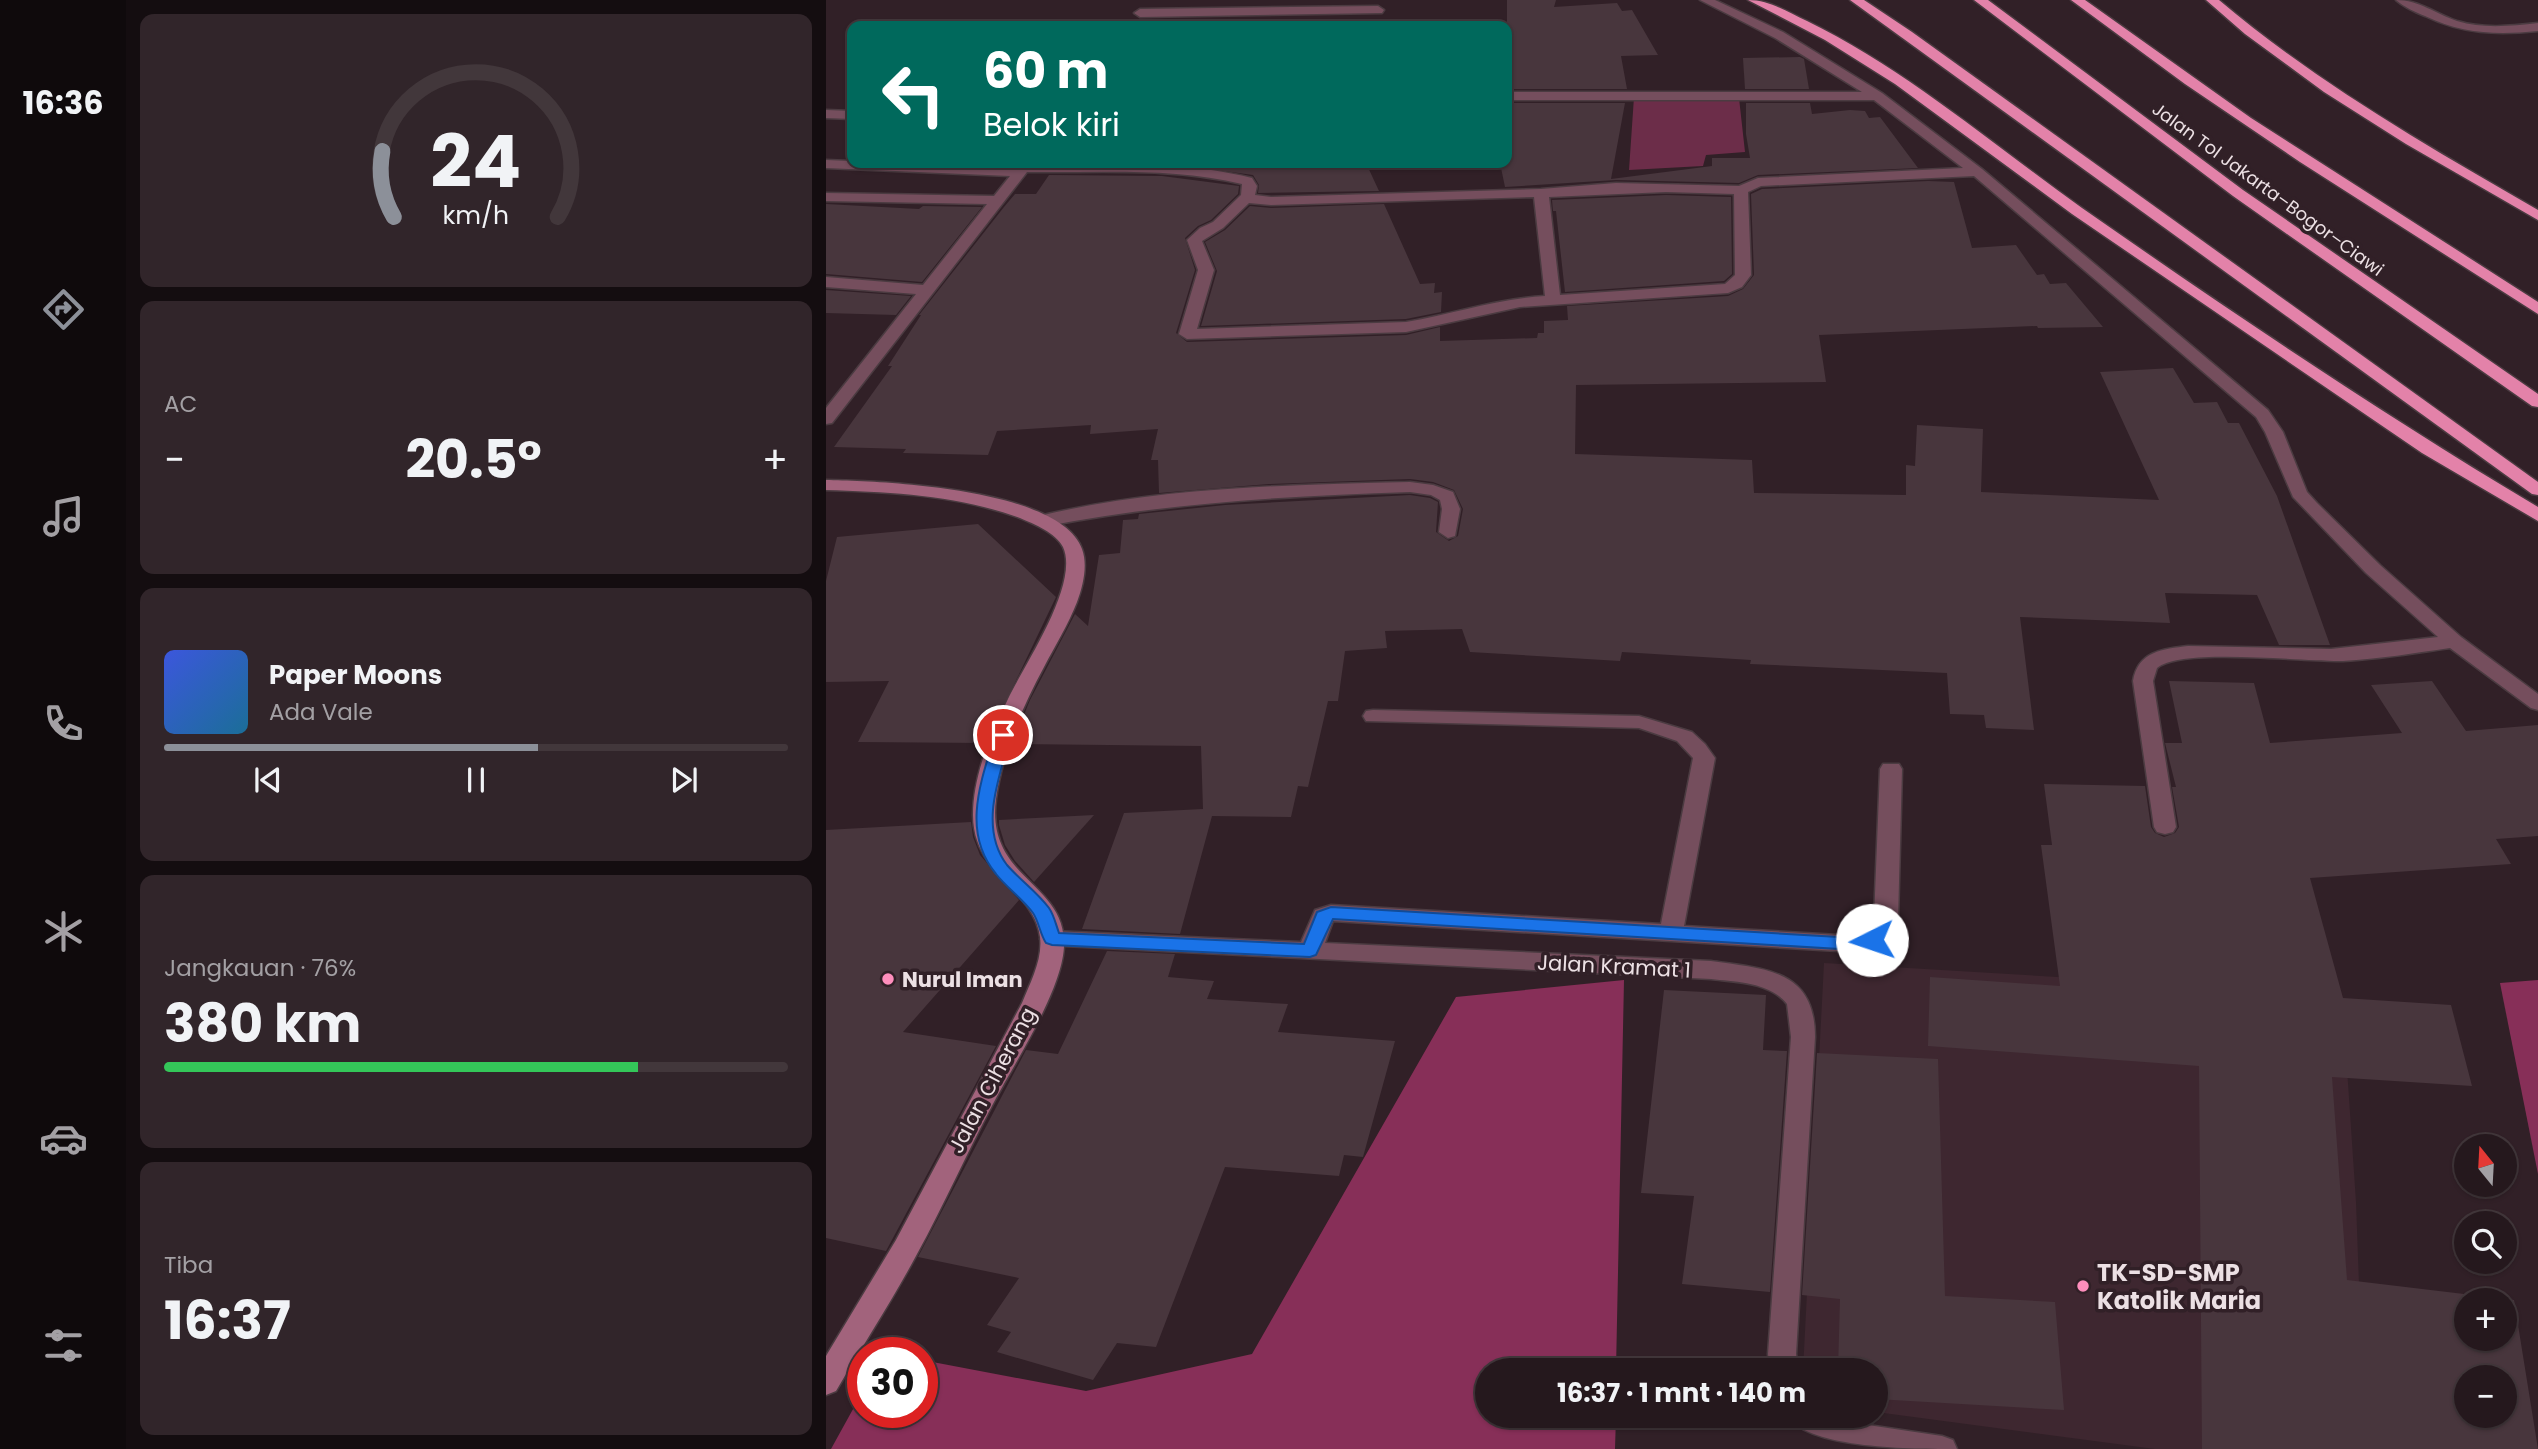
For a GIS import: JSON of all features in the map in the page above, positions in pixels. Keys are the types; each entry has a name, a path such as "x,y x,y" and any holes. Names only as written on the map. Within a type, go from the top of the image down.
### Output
{"highway":[{"path":"1754,0 1829,37 1900,81 2109,234 2428,449 2538,515"},
{"path":"1856,0 1908,34 2538,490"},
{"name":"Jalan Tol Jakarta–Bogor–Ciawi","path":"1980,0 2016,30 2238,193 2538,402"},
{"path":"2077,0 2430,241 2538,309"},
{"path":"2212,0 2257,40 2335,94 2538,216"}],"street":[{"path":"1133,21 1154,0"},
{"path":"1706,0 1779,35 1877,96 1978,172 2262,414 2274,432 2299,493 2373,569 2454,641 2538,704"},
{"path":"2402,0 2432,16 2471,30 2497,31 2538,27"},
{"path":"1140,13 1378,10"},
{"path":"1512,96 1877,96"},
{"path":"827,114 847,114"},
{"path":"826,164 847,164"},
{"path":"826,419 995,200 1023,168 1174,170 1219,174 1247,181 1250,186 1248,196 1218,225 1195,240 1206,270 1187,334 1406,327 1443,321 1503,304 1713,291 1737,284 1743,275 1741,190"},
{"path":"1248,196 1254,200 1271,201 1541,193 1583,188 1689,187 1741,190 1758,182 1978,172"},
{"path":"1541,193 1553,301"},
{"path":"826,197 995,200"},
{"path":"826,282 928,290"},
{"path":"826,485 905,488 967,497 1041,521 1072,545 1074,578 1057,622 1024,685 1003,735 989,782 984,817 991,852 1001,869 1042,912 1052,939"},
{"path":"1041,521 1109,507 1174,500 1410,487 1443,493 1450,500 1453,509 1448,532"},
{"path":"2165,827 2143,681 2145,668 2155,659 2175,654 2210,652 2331,655 2454,641"},
{"path":"1373,716 1639,722 1677,732 1695,742 1704,758 1671,932"},
{"path":"1310,951 1323,916 1331,913 1856,944 1882,933 1886,919 1891,769"},
{"name":"Jalan Kramat 1","path":"1052,939 1711,970 1765,978 1797,998 1802,1014 1803,1037 1782,1358"},
{"name":"Jalan Ciherang","path":"826,1381 907,1247 943,1172 1034,1003 1046,974 1052,939"},
{"path":"1820,1428 1828,1432 1942,1449"}],"shaded area":[{"path":"1634,97 1739,98 1745,152 1706,155 1703,166 1629,170"},
{"name":"TK-SD-SMP Katolik Maria","path":"1824,963 2342,994 2356,1202 2365,1449 2155,1449 1888,1414 1888,1358 1804,1358"},
{"path":"1624,980 1616,1358 1475,1358 1475,1428 1616,1428 1615,1449 831,1449 847,1420 847,1428 938,1428 938,1363 1086,1391 1252,1354 1456,997"},
{"path":"2538,980 2538,1174 2500,983"}],"building":[{"path":"1507,0 1556,0 1554,7 1617,3 1622,11 1632,10 1658,55 1621,56 1627,89 1512,89 1512,21 1507,21"},
{"path":"1743,58 1804,59 1809,89 1745,89"},
{"path":"1512,103 1625,103 1611,179 1712,166 1712,158 1750,158 1746,134 1746,103 1810,103 1812,114 1865,111 1869,118 1880,117 1918,168 1758,175 1739,183 1616,180 1505,187 1501,168 1512,168"},
{"path":"1202,168 1368,168 1379,191 1258,193 1259,185 1253,175"},
{"path":"1049,175 1162,176 1239,186 1238,194 1211,220 1198,226 1185,238 1195,270 1176,333 1187,342 1406,335 1440,327 1440,341 1537,338 1538,333 1544,333 1544,321 1568,320 1567,306 1728,296 1743,289 1754,275 1751,194 1762,189 1954,182 1972,248 2016,245 2037,275 2044,274 2050,284 2066,283 2103,327 2037,326 1819,335 1826,382 1576,385 1575,454 1752,460 1754,493 1906,495 1906,465 1915,466 1917,425 1983,429 1981,492 2159,500 2100,372 2173,368 2194,403 2217,402 2228,423 2239,423 2277,496 2330,645 2279,645 2257,595 2165,593 2170,623 2020,617 2034,730 1986,728 1984,715 1950,714 1947,673 1750,664 1751,660 1622,652 1620,661 1470,652 1462,629 1385,631 1387,648 1345,651 1338,701 1328,701 1308,787 1298,786 1291,817 1212,816 1180,934 1082,929 1124,813 1203,809 1201,746 1012,744 1030,700 1075,614 1088,626 1099,555 1120,553 1123,520 1138,519 1139,514 1225,505 1410,495 1438,502 1436,532 1449,541 1458,536 1463,509 1454,490 1433,482 1410,479 1269,484 1159,493 1158,460 1151,460 1158,429 1090,434 1091,425 997,431 988,455 903,453 906,449 834,447 892,366 888,366 919,315 1004,207 1015,194 1036,194"},
{"path":"1666,195 1731,197 1732,274 1724,281 1565,292 1556,211 1553,211 1552,200"},
{"path":"826,204 919,209 923,206 982,207 922,282 826,274"},
{"path":"1384,204 1420,284 1435,283 1434,293 1442,292 1441,312 1406,319 1201,326 1217,271 1205,242 1225,230 1250,206 1271,208"},
{"path":"826,290 911,296 896,315 826,313"},
{"path":"978,524 1056,597 986,743 858,742 889,681 826,682 826,581 837,537"},
{"path":"2169,681 2254,683 2270,743 2402,733 2371,685 2432,681 2466,731 2538,725 2538,836 2496,839 2511,864 2310,878 2343,998 2451,1005 2472,1086 2332,1077 2347,1280 2454,1293 2454,1351 2517,1351 2517,1319 2538,1449 2202,1449 2199,1066 1928,1046 1930,977 2060,986 2041,845 2052,845 2044,784 2145,786 2151,827 2155,833 2164,837 2175,833 2179,827 2172,787 2176,787 2165,743 2182,743"},
{"path":"1094,815 1034,882 1005,845 999,825 999,820"},
{"path":"971,822 980,855 1019,900 903,1032 996,1046 886,1251 826,1238 826,830"},
{"path":"1107,951 1175,954 1168,977 1214,981 1207,999 1288,1004 1278,1032 1395,1041 1363,1157 1344,1155 1339,1176 1225,1167 1156,1347 1117,1343 1093,1380 997,1352 1011,1332 987,1325 1019,1278 918,1257 1026,1050 1058,1054"},
{"path":"1664,990 1766,995 1763,1050 1787,1051 1770,1292 1682,1284 1694,1196 1641,1193"},
{"path":"1817,1053 1938,1059 1945,1296 2055,1302 2064,1410 1888,1400 1888,1358 1838,1358 1840,1299 1802,1295"}],"place":[{"name":"Nurul Iman","path":"888,979"},
{"name":"TK-SD-SMP Katolik Maria","path":"2083,1286"}],"route":[{"path":"1003,735 987,791 984,817 986,835 991,852 1001,869 1032,898 1042,912 1052,939 1310,951 1323,916 1331,913 1856,944 1872,940"}]}
